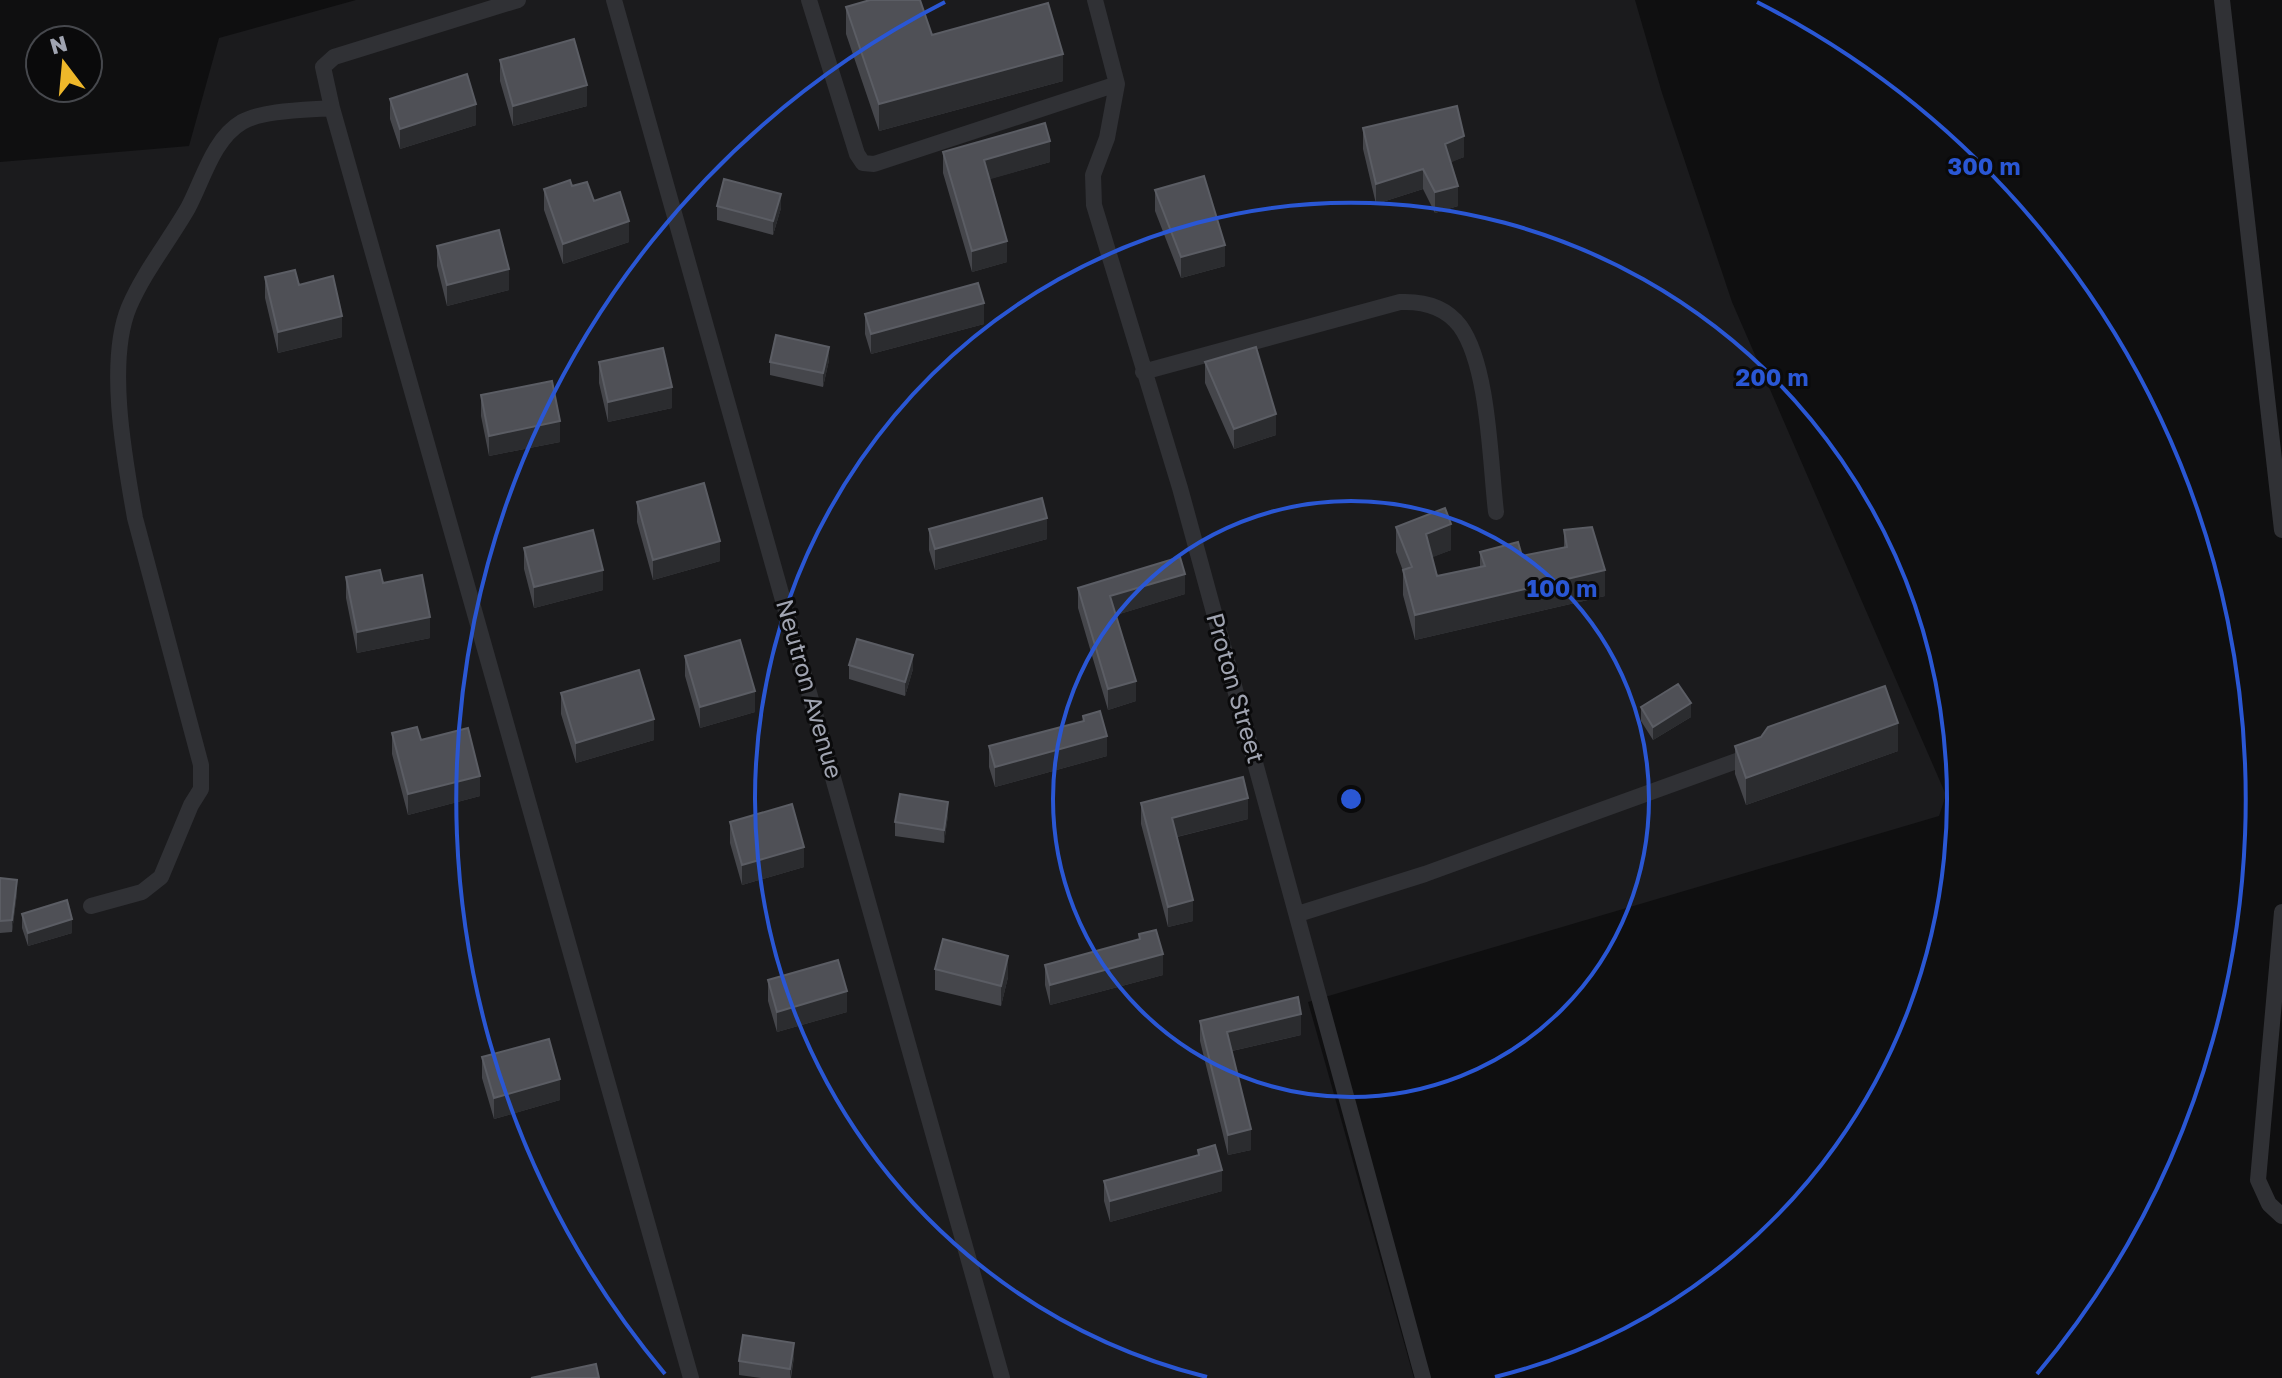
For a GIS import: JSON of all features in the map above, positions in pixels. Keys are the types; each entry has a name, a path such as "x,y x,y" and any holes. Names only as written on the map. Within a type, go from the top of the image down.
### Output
{"street":[{"path":"518,0 327,61 323,67 332,108 691,1378"},
{"name":"Neutron Avenue","path":"614,0 1002,1378"},
{"path":"809,0 857,154 863,163 874,164 1117,84"},
{"name":"Proton Street","path":"1095,0 1117,84 1107,138 1093,175 1094,205 1180,488 1423,1378"},
{"path":"2222,0 2282,530"},
{"path":"91,906 142,892 161,877 203,779 135,518 120,411 121,336 129,308 227,133 245,120 282,112 332,108"},
{"path":"1143,372 1400,302 1432,305 1458,324 1471,350 1481,385 1496,512"},
{"path":"1298,914 1425,874 1757,754"},
{"path":"2282,912 2258,1180 2269,1204 2282,1216"}],"shaded area":[{"path":"356,0 1635,0 1662,93 1732,302 1946,795 1939,816 1308,1002 1414,1378 0,1378 0,162 189,146 219,38"}],"building":[{"path":"870,0 920,0 932,35 1048,3 1063,54 879,104 846,7"},
{"path":"574,39 587,85 513,106 500,60"},
{"path":"467,74 476,104 400,129 390,99"},
{"path":"1457,106 1464,136 1445,144 1458,186 1435,192 1423,169 1376,184 1363,128"},
{"path":"1045,123 1050,141 984,160 1007,241 972,251 943,152"},
{"path":"1204,176 1225,245 1181,257 1155,190"},
{"path":"724,179 781,194 773,221 717,206"},
{"path":"570,180 572,186 587,182 594,201 620,192 629,221 563,244 544,189"},
{"path":"499,230 509,269 447,285 437,246"},
{"path":"295,270 299,285 333,276 342,316 278,332 265,277"},
{"path":"978,283 984,303 871,334 865,314"},
{"path":"776,335 829,347 823,373 770,362"},
{"path":"1256,347 1276,414 1234,429 1205,362"},
{"path":"663,348 672,387 608,402 599,362"},
{"path":"552,381 560,421 489,436 481,395"},
{"path":"704,483 720,541 653,560 637,502"},
{"path":"1042,498 1047,518 935,549 929,529"},
{"path":"1445,508 1451,524 1426,534 1437,576 1485,566 1480,552 1518,542 1522,556 1567,547 1564,530 1592,527 1605,570 1415,615 1403,570 1412,567 1396,527"},
{"path":"593,530 603,570 534,587 524,548"},
{"path":"1180,557 1185,574 1110,596 1136,681 1108,689 1078,588"},
{"path":"380,570 383,583 422,575 430,617 357,632 346,577"},
{"path":"857,639 913,655 905,682 849,665"},
{"path":"740,640 755,691 700,707 685,656"},
{"path":"639,670 654,719 576,743 561,693"},
{"path":"1678,684 1691,703 1653,727 1641,707"},
{"path":"1885,686 1898,723 1746,778 1735,746 1761,737 1768,727"},
{"path":"1100,711 1107,736 995,767 989,746 1084,721 1083,716"},
{"path":"417,727 421,740 468,728 480,776 408,794 392,733"},
{"path":"1243,777 1248,798 1172,818 1193,900 1168,907 1141,803"},
{"path":"900,794 948,802 944,830 895,822"},
{"path":"792,804 804,847 742,865 730,822"},
{"path":"0,878 17,880 12,920 0,921"},
{"path":"67,900 72,919 28,933 22,914"},
{"path":"1156,930 1163,954 1050,985 1045,965 1140,939 1139,934"},
{"path":"943,939 1008,956 1001,986 935,969"},
{"path":"838,960 847,991 777,1012 768,980"},
{"path":"1298,997 1301,1014 1227,1032 1251,1129 1228,1135 1200,1021"},
{"path":"549,1039 560,1079 494,1098 482,1057"},
{"path":"1215,1145 1222,1170 1110,1201 1104,1181 1199,1155 1198,1150"},
{"path":"743,1335 794,1343 790,1369 739,1361"},
{"path":"596,1364 599,1378 531,1378"}]}
